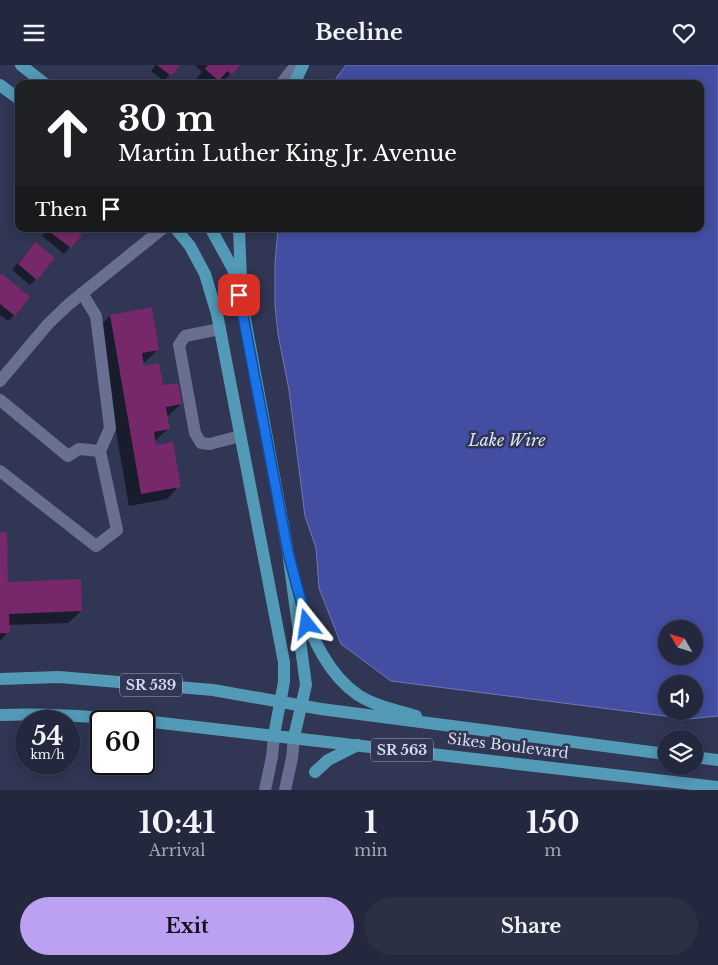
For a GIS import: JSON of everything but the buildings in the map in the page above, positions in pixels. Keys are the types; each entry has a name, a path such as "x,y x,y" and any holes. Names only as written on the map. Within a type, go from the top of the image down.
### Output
{"main road":[{"path":"21,65 40,80"},
{"path":"296,80 303,65"},
{"path":"0,85 15,96"},
{"path":"178,232 190,246 206,274 220,329 284,662 284,682 274,735"},
{"path":"213,232 232,269 243,308 288,552 306,685 294,737"},
{"path":"239,232 243,308"},
{"path":"288,552 307,624 321,653 339,677 358,695 376,703 446,726"},
{"name":"SR 539","path":"0,679 59,677 213,690 300,707"},
{"name":"Sikes Boulevard","path":"300,707 658,753"},
{"name":"SR 539","path":"0,715 90,717"},
{"name":"SR 539","path":"155,722 274,735"},
{"name":"SR 563","path":"274,735 294,737"},
{"name":"Sikes Boulevard","path":"294,737 718,787"},
{"path":"315,772 328,760 358,745"},
{"path":"703,758 717,760"}],"street":[{"path":"284,80 296,65"},
{"path":"0,381 48,324 82,293 158,232"},
{"path":"0,471 96,546 117,530 100,451 110,428 96,316 82,293"},
{"path":"220,329 185,336 179,345 195,433 202,443 210,444 240,436"},
{"path":"0,400 68,456 79,449 100,451"},
{"path":"265,790 272,757 274,735"},
{"path":"286,790 294,737"}],"water":[{"name":"Lake Wire","path":"346,65 718,65 718,716 703,718 703,675 658,675 658,715 391,681 341,644 319,588 316,548 305,516 289,390 278,334 275,305 275,263 278,232 704,232 704,80 335,80"}],"route":[{"path":"239,295 288,552 307,624"}]}
